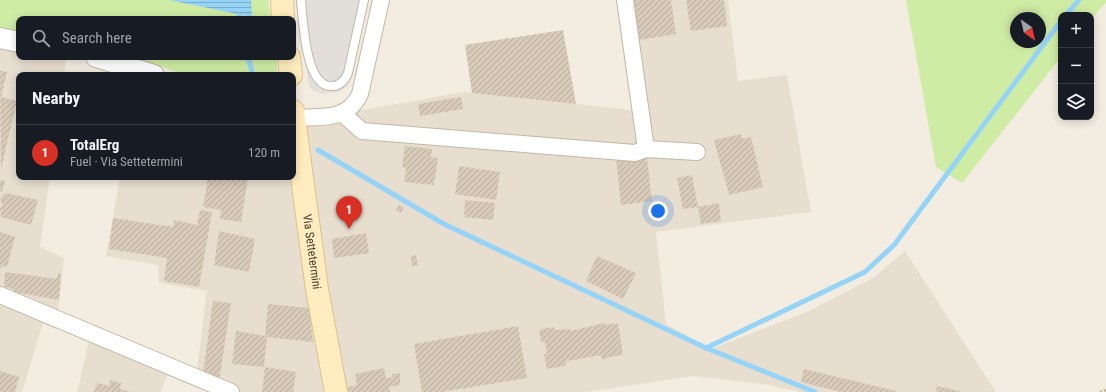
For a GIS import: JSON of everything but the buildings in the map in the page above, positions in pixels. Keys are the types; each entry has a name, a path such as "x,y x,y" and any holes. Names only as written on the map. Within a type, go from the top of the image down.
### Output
{"main road":[{"path":"282,0 283,16"},
{"path":"289,60 291,72"},
{"name":"Via Settetermini","path":"296,139 317,289 336,392"}],"street":[{"path":"296,118 343,114 351,109 356,103 365,72 381,0"},
{"path":"625,0 646,149"},
{"path":"0,38 16,41"},
{"path":"106,60 144,72"},
{"path":"343,114 362,131 635,153 646,149 697,152"},
{"path":"0,295 232,392"}],"lane":[{"path":"301,0 309,60 314,75 326,86 339,84 346,79 364,0"},
{"path":"351,61 354,68 365,72"}],"path":[{"path":"1100,392 1106,390"}],"shaded area":[{"path":"295,0 368,0 351,79 349,84 339,92 322,94 312,90 309,86"},
{"path":"617,0 728,0 738,81 787,75 811,212 656,232 666,324 711,349 807,312 873,278 905,251 996,392 799,392 770,385 694,376 586,392 209,392 167,375 161,392 77,392 93,324 197,369 207,291 159,283 158,265 106,256 119,180 296,180 296,112 317,118 464,92 632,110"},
{"path":"0,46 16,49 16,60 66,60 64,72 16,72 16,180 50,180 40,247 64,258 56,329 43,323 22,392 0,392"}],"green space":[{"path":"0,0 268,0 271,16 16,16 16,32 0,29"},
{"path":"906,0 1106,0 1106,3 1094,16 1094,12 1058,12 1058,61 962,183 936,167"},
{"path":"138,60 276,60 278,72 177,72"}],"water":[{"path":"169,0 251,0 252,16"}],"waterway":[{"path":"1069,12 1079,0"},
{"path":"706,348 865,272 894,245 1058,25"},
{"path":"249,60 252,72"},
{"path":"318,150 444,224 706,348 815,392"}],"place":[{"name":"TotalErg","path":"349,229"}]}
